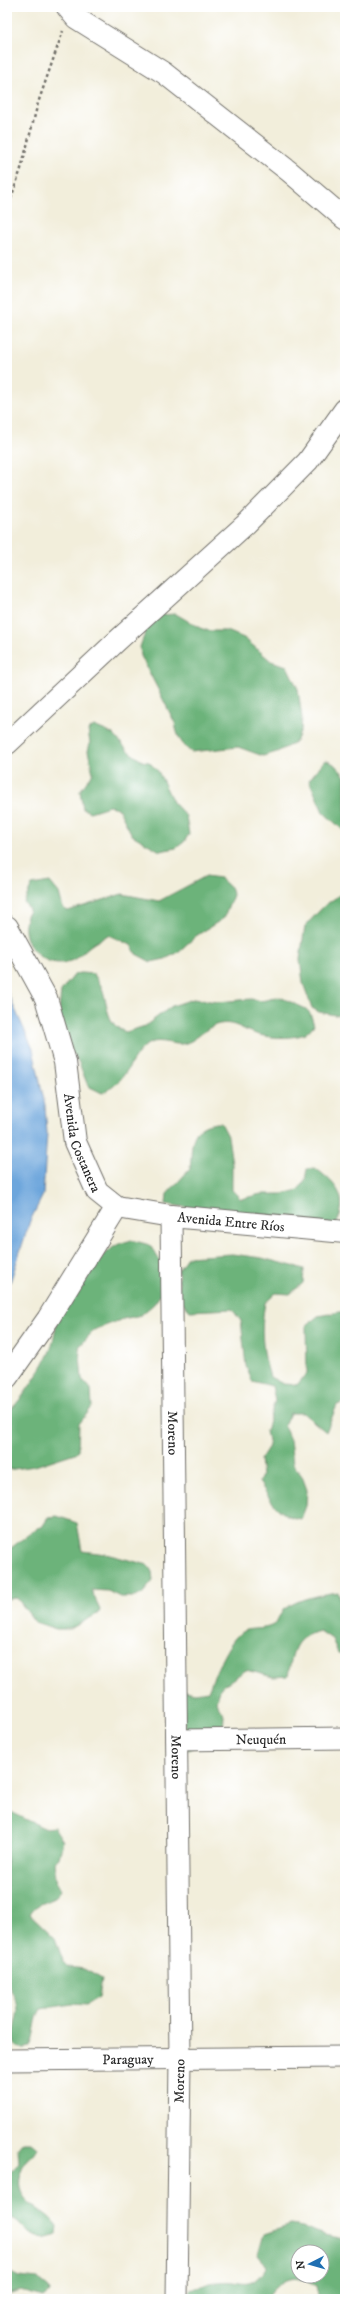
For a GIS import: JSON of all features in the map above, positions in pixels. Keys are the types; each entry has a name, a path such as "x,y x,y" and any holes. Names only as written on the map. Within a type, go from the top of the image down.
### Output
{"street":[{"path":"67,7 76,18 164,73 290,172 345,218"},
{"path":"7,744 118,640 247,523 308,461 345,409"},
{"name":"Avenida Costanera","path":"7,927 46,998 65,1062 75,1142 97,1191 117,1207"},
{"path":"7,1377 48,1318 117,1207"},
{"name":"Avenida Entre Ríos","path":"117,1207 171,1216 345,1232"},
{"name":"Moreno","path":"171,1216 180,2059 177,2299"},
{"name":"Neuquén","path":"177,1740 345,1738"},
{"name":"Paraguay","path":"7,2060 345,2057"}],"path":[{"path":"7,210 21,169 38,103 63,28"}],"green space":[{"path":"176,614 200,628 209,631 227,631 244,638 271,661 287,666 298,689 302,718 301,730 296,742 277,752 263,756 238,747 191,752 182,743 178,736 175,723 141,656 140,647 150,619 158,615"},
{"path":"94,726 113,734 128,751 142,761 149,762 158,771 173,802 186,816 189,834 184,842 176,848 160,851 132,835 118,808 109,806 90,812 83,809 80,791 93,773 88,751 90,743 88,730"},
{"path":"325,760 334,764 345,776 345,832 323,812 309,780"},
{"path":"206,876 220,878 232,889 233,895 224,918 196,936 177,953 165,959 151,962 136,954 131,945 108,935 92,945 75,959 64,963 55,963 39,956 28,942 25,933 25,923 29,909 24,902 32,885 50,882 59,893 63,908 68,911 122,894 159,901"},
{"path":"345,891 345,1017 319,1012 312,1008 303,983 300,959 305,926 324,906"},
{"path":"75,974 94,974 102,988 108,1013 111,1019 119,1029 126,1032 145,1026 172,1006 193,999 218,1002 251,999 261,1001 280,997 306,1009 310,1013 314,1025 305,1034 284,1038 268,1037 234,1025 219,1024 209,1028 187,1043 177,1044 158,1041 153,1042 144,1047 138,1053 122,1078 117,1083 102,1093 88,1086 79,1063 66,1043 59,1012 61,991"},
{"path":"221,1123 228,1136 232,1164 232,1190 241,1199 261,1194 282,1194 298,1190 305,1180 307,1169 315,1168 330,1180 339,1193 341,1207 336,1225 234,1215 166,1204 167,1194 190,1169 193,1139 196,1133 207,1125"},
{"path":"131,1240 150,1245 160,1261 162,1284 161,1294 154,1304 141,1315 123,1319 94,1330 79,1347 82,1379 91,1389 92,1407 79,1424 78,1452 35,1466 7,1470 7,1413 20,1400 46,1359 53,1342 55,1329 63,1308 73,1292 105,1254 119,1244"},
{"path":"232,1254 262,1258 304,1269 303,1283 290,1294 276,1293 265,1303 263,1312 262,1331 265,1358 270,1377 283,1384 297,1385 307,1373 306,1326 318,1316 345,1311 345,1402 337,1405 326,1432 303,1413 290,1413 284,1426 290,1440 293,1464 302,1476 307,1490 306,1506 301,1519 286,1515 281,1511 259,1482 262,1476 260,1460 269,1446 266,1431 275,1400 272,1386 252,1381 246,1366 241,1321 232,1309 190,1311 180,1300 178,1270 187,1257"},
{"path":"57,1516 77,1523 82,1551 106,1554 148,1565 152,1572 153,1581 142,1594 135,1597 120,1597 108,1591 91,1590 100,1609 99,1613 70,1629 56,1629 35,1622 17,1598 7,1599 7,1551 37,1528 42,1527 48,1518"},
{"path":"338,1592 343,1614 345,1654 338,1653 332,1639 320,1631 304,1637 299,1641 293,1652 288,1676 273,1677 246,1670 221,1687 216,1702 224,1715 223,1732 188,1750 180,1690 195,1693 208,1691 223,1656 234,1639 240,1633 246,1630 270,1627 276,1622 283,1610 302,1600"},
{"path":"11,1812 44,1828 54,1827 63,1841 59,1858 54,1863 57,1885 61,1890 53,1898 33,1909 30,1914 55,1938 63,1961 69,1967 84,1969 102,1979 99,1997 86,2005 72,2004 41,2009 37,2018 30,2047 21,2048 16,2046 14,2041 14,2028 18,2005 7,1982 7,1813"},
{"path":"23,2142 31,2142 37,2147 34,2153 24,2163 20,2179 20,2189 23,2196 29,2202 50,2218 57,2226 56,2234 45,2237 37,2237 31,2235 18,2222 7,2218 7,2173 15,2169 19,2163 18,2148"},
{"path":"291,2225 332,2237 345,2238 345,2299 319,2299 316,2285 314,2284 330,2284 330,2244 290,2244 290,2279 283,2282 266,2299 187,2299 190,2290 215,2282 250,2283 255,2280 261,2275 267,2266 258,2255 264,2234"},
{"path":"7,2271 19,2277 38,2279 49,2288 50,2292 44,2297 21,2291 7,2295"}],"water":[{"path":"7,991 33,1049 45,1105 47,1133 43,1195 30,1221 7,1292"}]}
